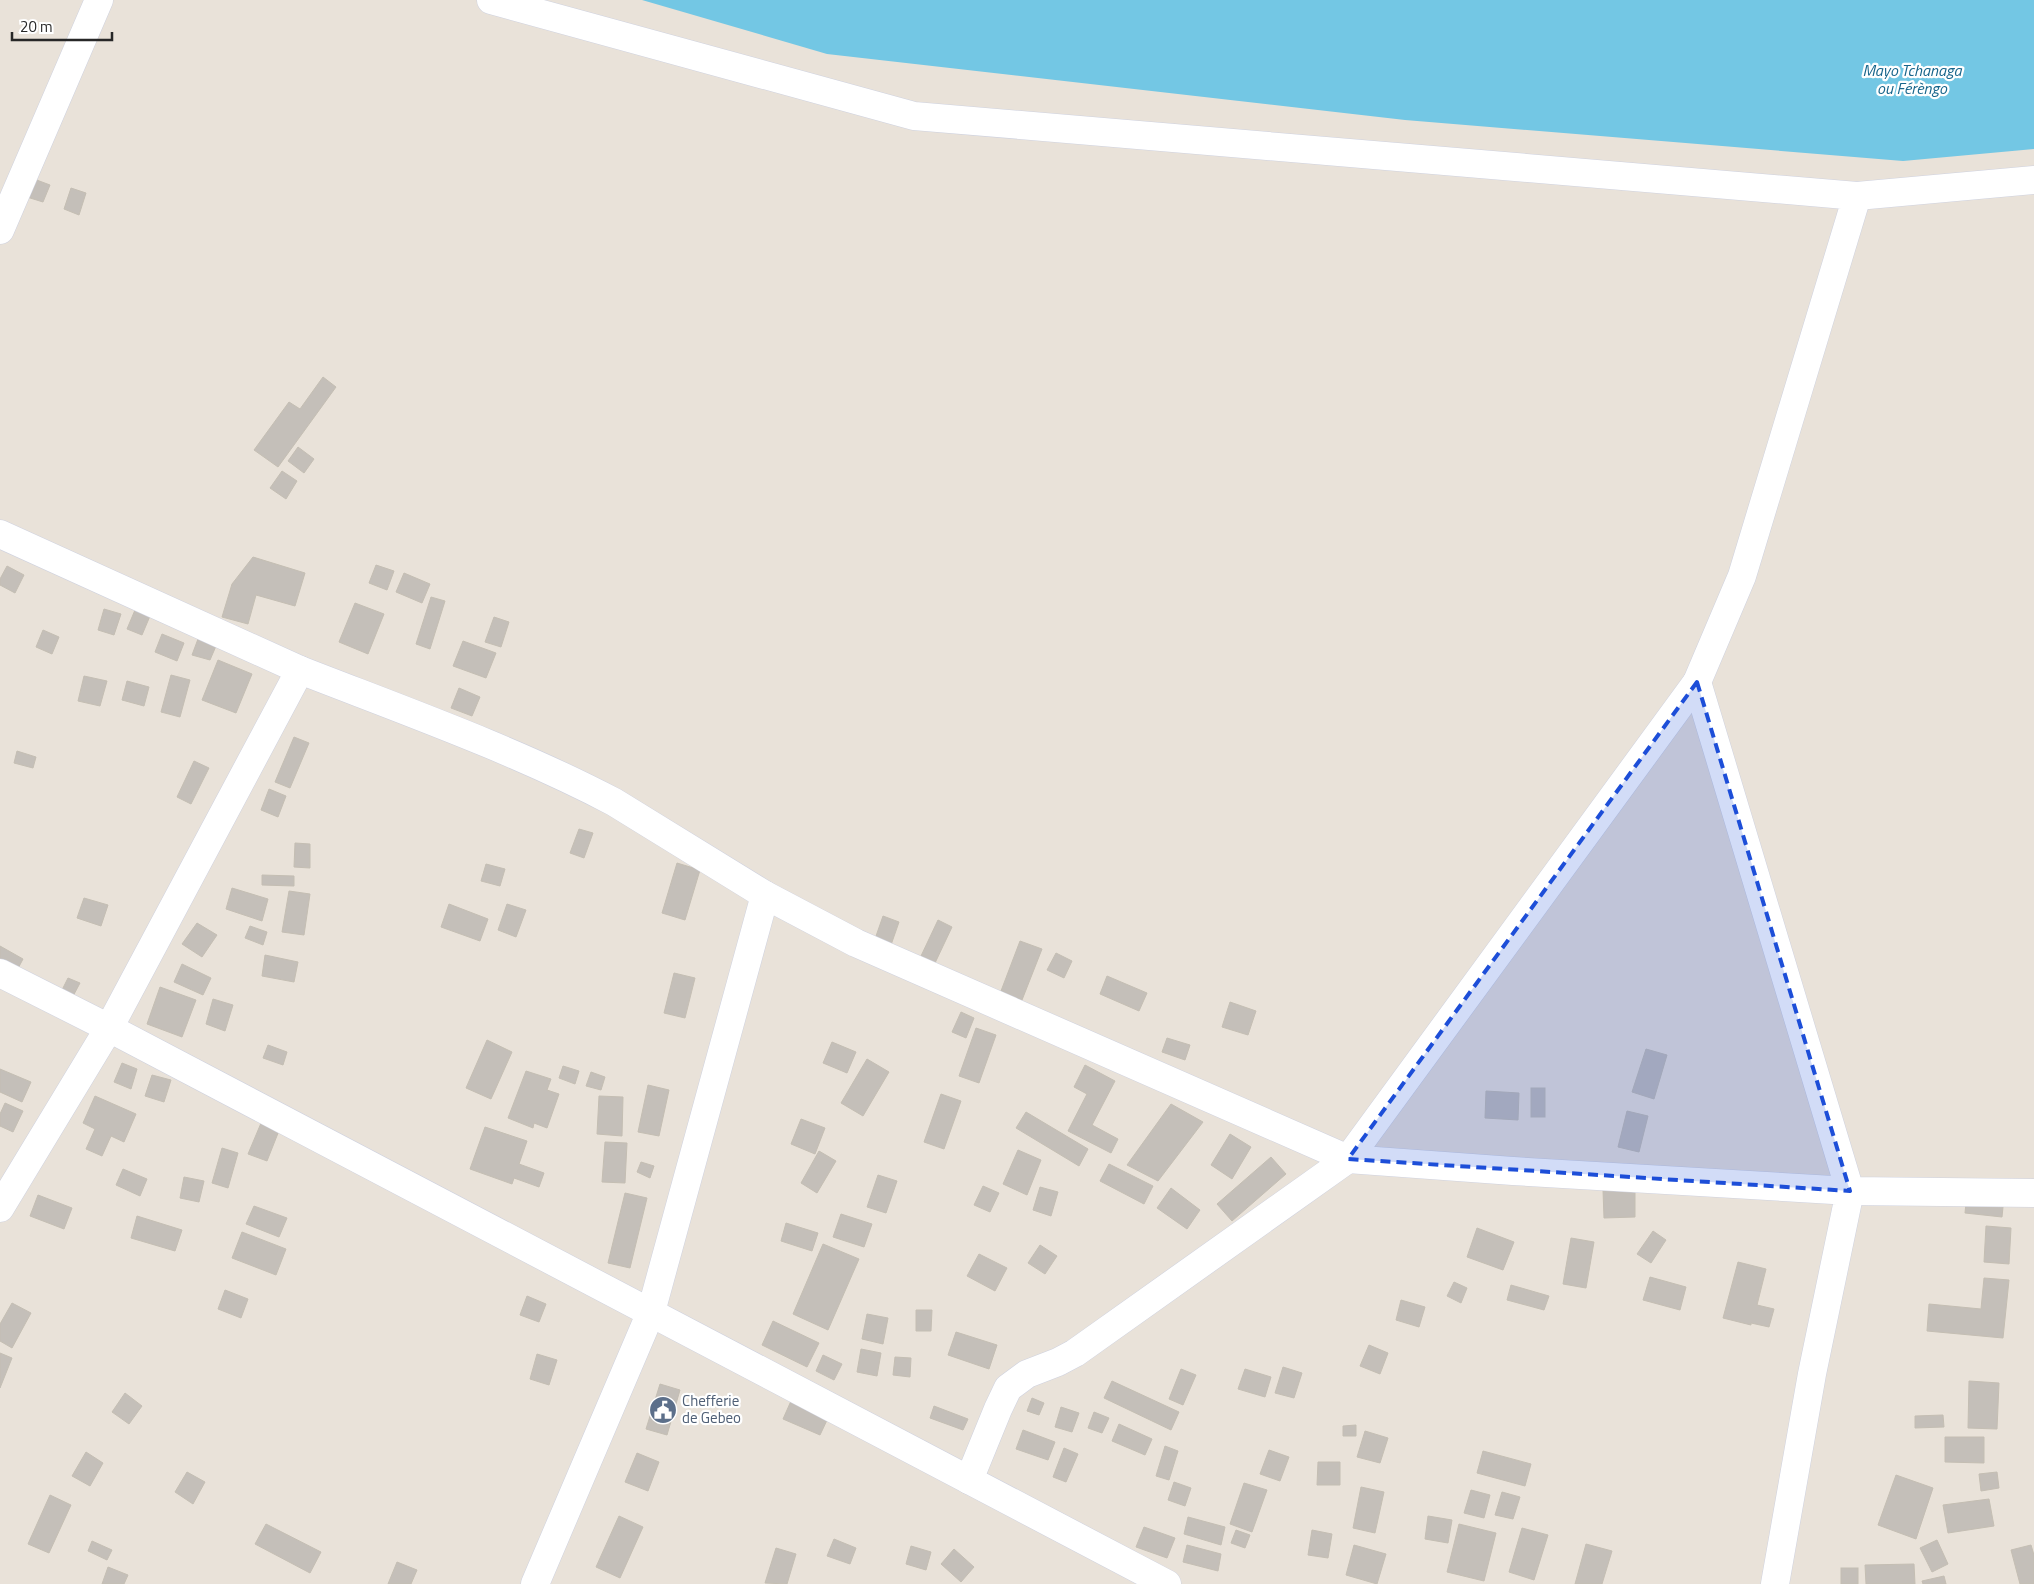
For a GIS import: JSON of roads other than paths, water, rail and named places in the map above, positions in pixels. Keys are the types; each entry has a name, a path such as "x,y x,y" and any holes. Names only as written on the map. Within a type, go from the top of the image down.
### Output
{"street":[{"path":"0,230 99,0"},
{"path":"491,0 914,116 1857,196 2034,180"},
{"path":"969,1480 1008,1388 1027,1374 1058,1362 1074,1353 1348,1160 1696,682 1742,576 1857,196"},
{"path":"0,534 300,670 456,732 590,790 614,802 765,895 856,944 1348,1160 1850,1191 2034,1193"},
{"path":"0,1208 109,1028 300,670"},
{"path":"1696,682 1850,1191 1812,1374 1775,1584"},
{"path":"534,1584 651,1312 765,895"},
{"path":"0,973 109,1028 651,1312 1165,1584"}],"water":[{"name":"Mayo Tchanaga ou Férèngo","path":"642,0 2034,0 2034,149 1903,161 1405,120 827,54"}],"place":[{"name":"Chefferie de Gebeo","path":"663,1410"}]}
